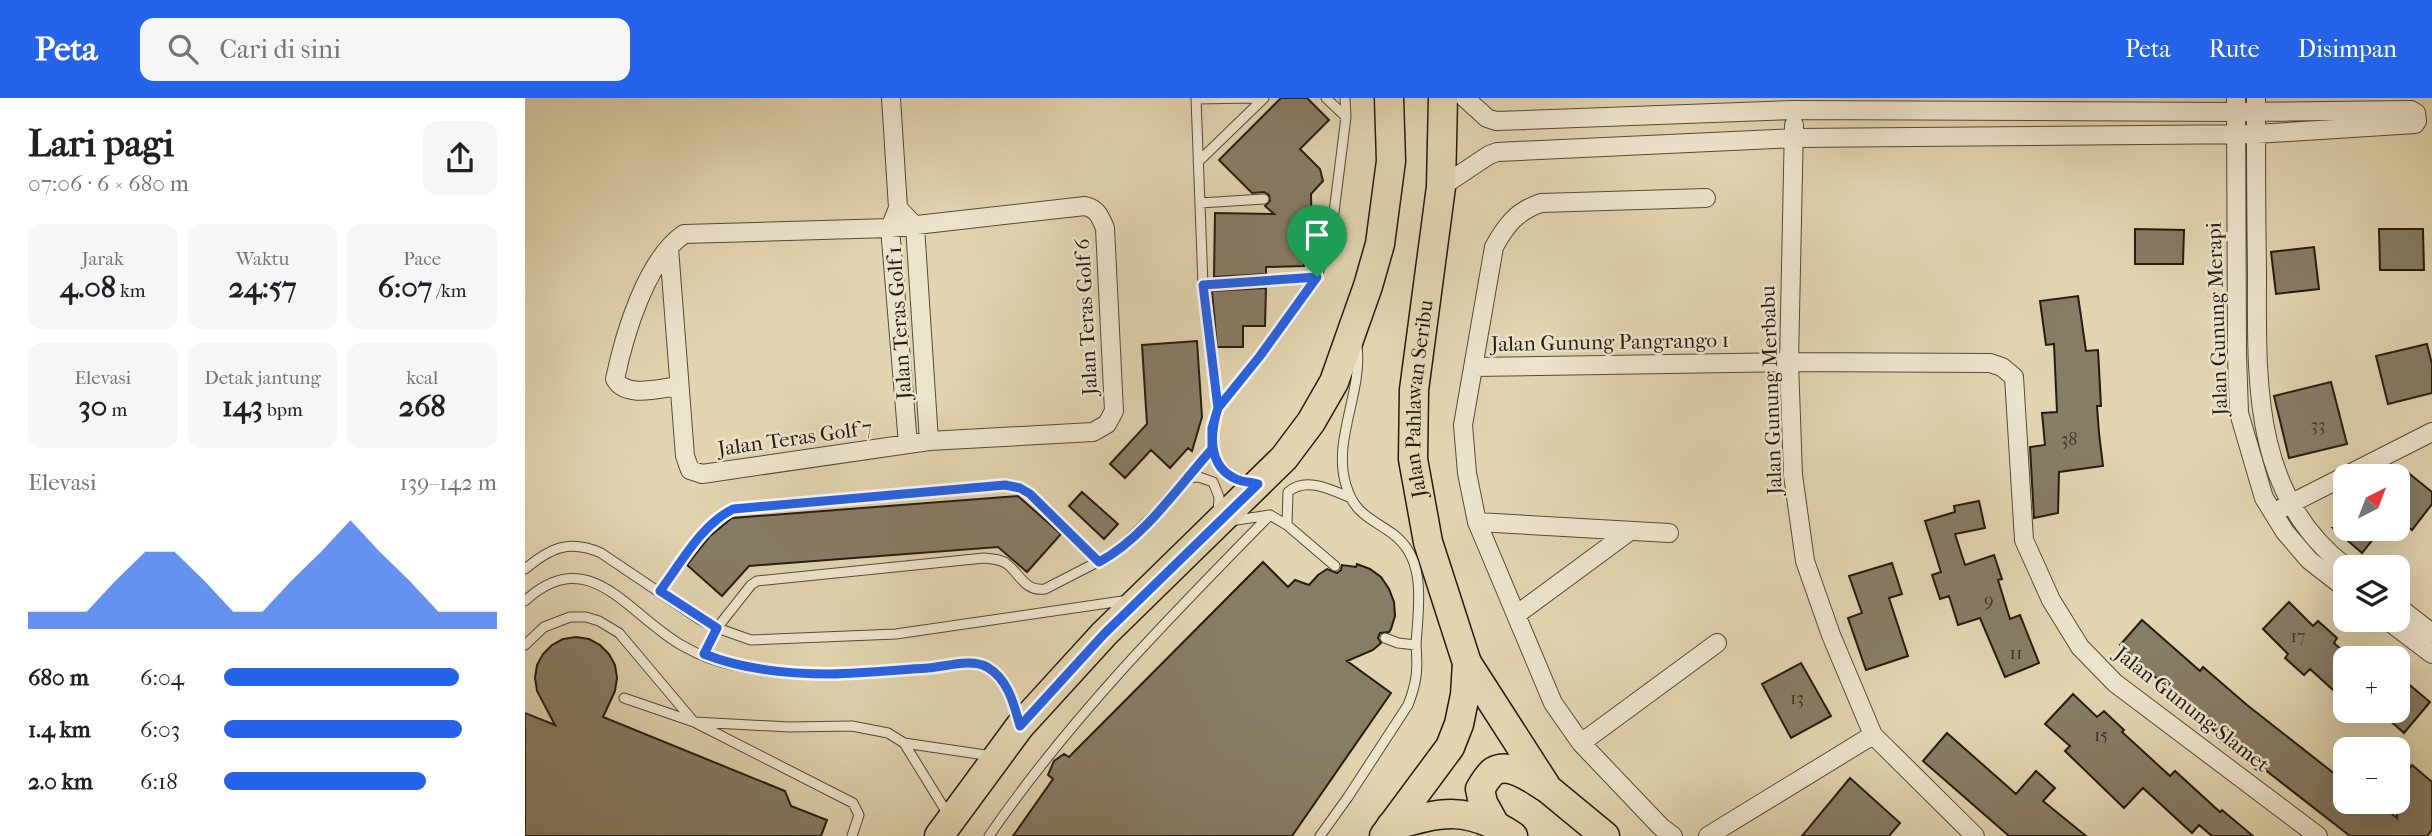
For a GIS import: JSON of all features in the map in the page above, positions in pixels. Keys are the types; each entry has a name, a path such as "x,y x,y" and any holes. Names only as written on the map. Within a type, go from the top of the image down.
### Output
{"main road":[{"path":"945,831 1020,726 1104,634 1284,458 1311,422 1334,382 1380,244 1391,161 1389,98"},
{"name":"Jalan Pahlawan Seribu","path":"1388,831 1450,747 1459,724 1465,695 1467,663 1428,542 1413,458 1414,390 1441,187 1443,98"},
{"path":"1467,663 1548,789"},
{"path":"1503,830 1483,803 1480,789 1492,772 1501,769 1522,773 1548,789 1605,836"},
{"path":"1388,831 1439,815 1457,814 1474,816 1503,830"}],"street":[{"name":"Jalan Teras Golf 1","path":"891,98 898,208 890,228 908,444"},
{"path":"1441,187 1493,153 1794,138 2256,134 2414,124 2417,121 2416,113 2411,110 2256,105 1793,104 1496,121 1487,118 1465,98"},
{"name":"Jalan Gunung Merbabu","path":"1793,104 1789,362 1793,475 1805,561 1831,635 1873,735 1975,836"},
{"name":"Jalan Gunung Merapi","path":"2236,105 2239,413 2264,498 2285,533 2309,561 2333,578"},
{"name":"Jalan Gunung Merapi","path":"2256,105 2257,361 2260,414 2272,461 2302,522 2325,552 2333,558"},
{"path":"1673,836 1661,827 1581,743 1553,703 1477,523 1467,473 1463,425 1494,247 1503,230 1519,212 1541,203 1706,198"},
{"name":"Jalan Teras Golf 6","path":"915,226 1085,206 1097,212 1105,228 1114,411 1107,424 1093,432 929,441"},
{"name":"Jalan Teras Golf 1","path":"898,208 915,226 929,441"},
{"path":"679,386 632,391 621,387 615,379 624,338 649,280 669,248 684,234 915,226"},
{"name":"Jalan Teras Golf 7","path":"669,248 686,462 690,470 697,474 908,444"},
{"name":"Jalan Gunung Pangrango 1","path":"1473,367 1789,362"},
{"name":"Jalan Gunung Slamet","path":"1789,362 1990,363 2002,367 2014,377 2024,540 2051,600 2080,647 2115,683 2318,836"},
{"path":"2274,514 2292,502 2432,432"},
{"path":"908,444 929,441"},
{"path":"1477,523 1669,533"},
{"path":"1516,615 1630,531"},
{"path":"2410,616 2432,632"},
{"path":"2403,632 2432,654"},
{"path":"1581,743 1717,643"},
{"path":"1707,836 1873,735"}],"lane":[{"path":"1218,408 1203,285 1196,98 1253,98"},
{"path":"1198,162 1264,98"},
{"path":"1326,98 1346,117"},
{"path":"1258,484 1235,479 1220,466 1212,449 1212,428 1218,408 1260,356 1317,277 1332,228 1346,117 1345,98"},
{"path":"1200,203 1264,199"},
{"path":"1203,285 1317,277"},
{"path":"1320,836 1408,705 1418,671 1418,575 1408,551 1392,533 1373,523 1351,498 1342,470 1357,369 1355,325"},
{"path":"704,654 717,628 757,581 984,558 1003,561 1026,584 1040,590 1063,582 1115,553 1156,513 1212,449"},
{"path":"1186,478 1199,477 1213,482 1219,496 1218,523 1270,515 1287,525 1335,566"},
{"path":"660,591 705,532 733,509 1005,485 1020,488 1030,494 1099,562"},
{"path":"1287,525 1288,492 1296,486 1325,488 1351,498"},
{"path":"989,836 1057,745 1143,645 1270,515"},
{"path":"525,569 539,557 557,548 589,548 601,553 717,628 751,640 896,634 1140,598"},
{"path":"525,601 540,587 558,579 576,578 595,582 684,647 732,665 820,673 932,668 968,663 985,665 1000,678 1011,696 1020,726"},
{"path":"525,646 544,627 570,617 586,617 619,633 694,722 789,727 852,726 888,733 904,743 997,757"},
{"path":"1385,638 1416,645"},
{"path":"624,698 694,722 853,803 859,815 852,836"},
{"path":"904,743 945,831"}],"building":[{"path":"1281,98 1307,98 1329,120 1300,149 1320,169 1323,181 1311,194 1312,237 1305,242 1304,266 1266,267 1266,274 1214,277 1215,213 1274,214 1265,206 1270,201 1269,195 1264,192 1252,193 1219,160"},
{"path":"2135,229 2184,230 2183,264 2135,264"},
{"path":"2379,229 2423,229 2424,270 2380,270"},
{"path":"2314,247 2319,289 2276,294 2271,252"},
{"path":"1266,288 1265,326 1243,326 1243,347 1217,347 1212,291"},
{"path":"2078,296 2086,351 2098,350 2101,406 2097,406 2103,466 2059,472 2058,513 2034,518 2030,447 2045,445 2042,413 2057,412 2054,344 2046,345 2040,301"},
{"path":"1197,341 1202,417 1192,451 1188,448 1170,468 1151,450 1125,478 1110,464 1147,424 1142,345"},
{"path":"2427,344 2432,364 2432,393 2388,404 2376,356"},
{"path":"2331,382 2347,444 2289,458 2274,396"},
{"path":"2410,474 2432,492 2432,504 2412,530"},
{"path":"1082,492 1118,524 1104,539 1069,506"},
{"path":"1018,496 1061,534 1027,572 998,547 749,566 722,596 687,565 710,536 732,518"},
{"path":"1979,501 1985,528 1955,534 1965,565 1994,555 2002,579 1998,580 2010,619 2020,615 2039,663 2005,677 1980,618 1958,625 1949,596 1940,599 1932,575 1941,572 1925,521 1955,512 1954,506"},
{"path":"2348,541 2372,541 2362,553"},
{"path":"1263,562 1288,587 1295,580 1309,585 1327,569 1337,573 1342,565 1356,567 1357,564 1381,577 1394,602 1395,616 1391,629 1389,632 1380,633 1378,638 1381,643 1373,650 1347,661 1391,693 1292,836 1013,836 1053,779 1048,775 1054,761 1064,754 1069,757"},
{"path":"1892,563 1902,594 1889,598 1908,656 1866,670 1848,618 1862,613 1849,576"},
{"path":"2289,602 2313,626 2318,621 2337,638 2334,643 2337,646 2333,646 2333,690 2310,669 2304,675 2285,658 2288,654 2263,629"},
{"path":"2142,620 2200,671 2203,667 2333,773 2333,814 2392,814 2397,818 2397,814 2410,814 2412,765 2432,782 2432,830 2427,836 2350,836 2264,769 2261,773 2218,740 2221,737 2120,645"},
{"path":"563,639 589,639 600,645 615,665 615,691 603,717 785,791 791,806 827,820 821,836 525,836 525,713 555,725 537,691 537,665 552,645"},
{"path":"1801,663 1831,716 1791,738 1762,684"},
{"path":"2410,685 2430,702 2404,733 2393,723 2410,723"},
{"path":"2073,694 2097,717 2104,711 2124,730 2122,732 2170,776 2175,771 2220,812 2222,810 2253,836 2212,836 2199,825 2192,833 2143,788 2124,808 2065,751 2070,746 2045,724"},
{"path":"1947,733 2016,794 2036,771 2055,788 2043,801 2086,836 2009,836 1923,761"},
{"path":"1850,778 1900,823 1889,836 1802,836"}],"route":[{"path":"1317,277 1203,285 1218,408 1212,428 1212,449 1220,466 1235,479 1258,484 1104,634 1020,726 1011,696 1000,678 985,665 968,663 932,668 831,674 732,665 704,654 717,628 699,619 660,591 713,522 733,509 1005,485 1020,488 1030,494 1099,562 1115,553 1156,513 1212,449 1212,428 1218,408 1260,356 1317,277"}]}
